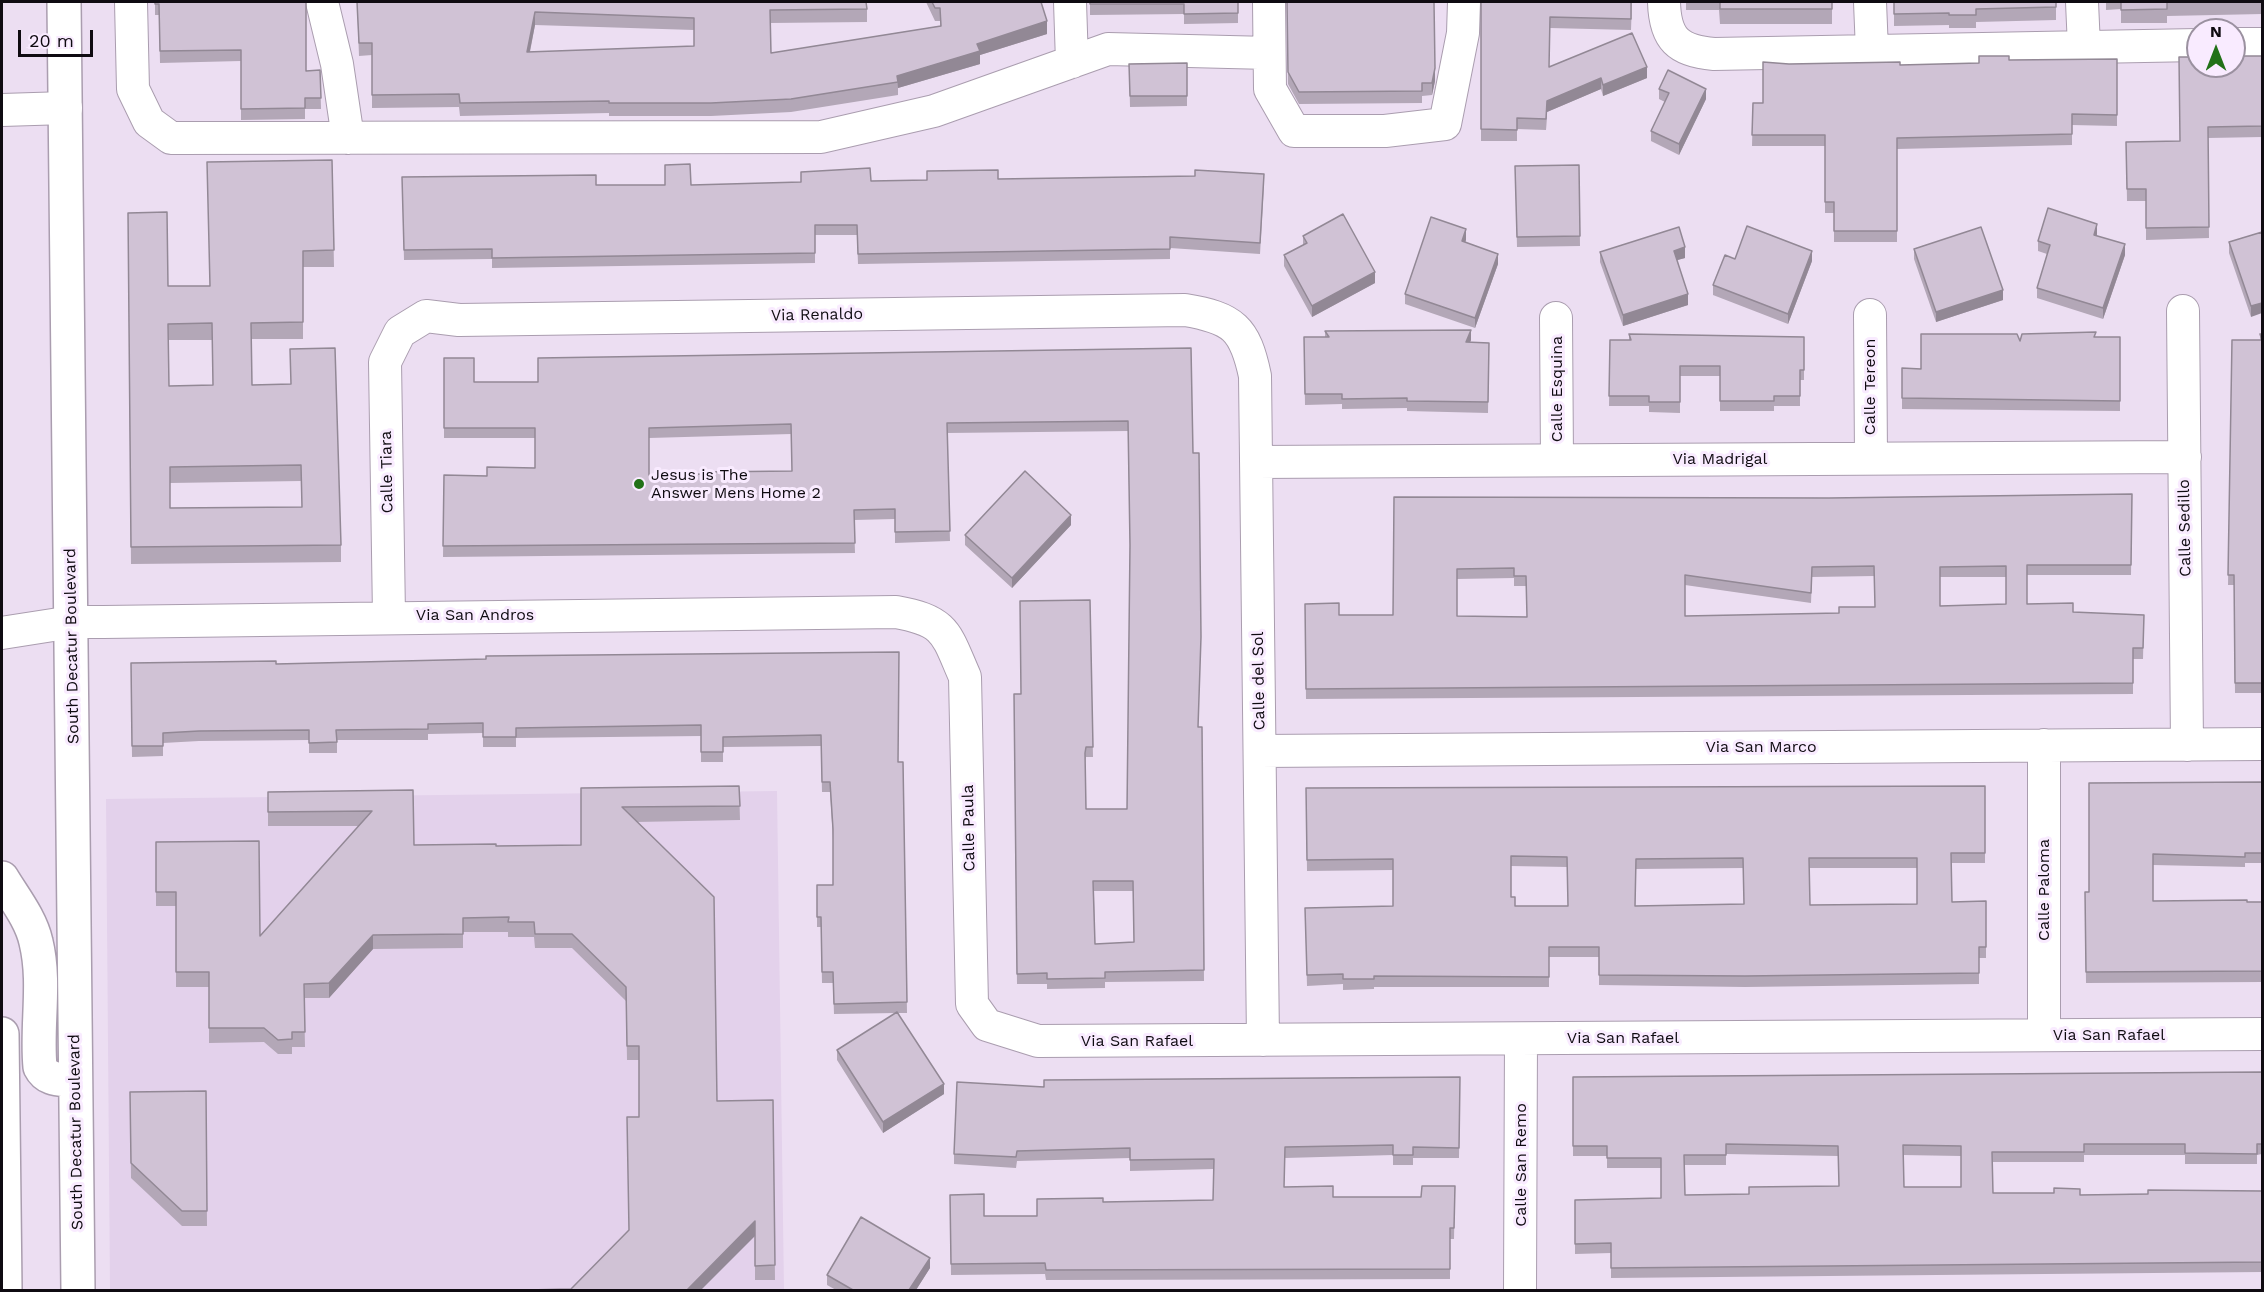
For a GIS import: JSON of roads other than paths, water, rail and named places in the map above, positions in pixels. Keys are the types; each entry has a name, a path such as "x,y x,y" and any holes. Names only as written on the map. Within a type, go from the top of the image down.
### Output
{"main road":[{"name":"South Decatur Boulevard","path":"64,2 78,1290"},
{"path":"2,878 30,924 36,941 40,974 40,1067 44,1074 51,1078 75,1081"},
{"path":"2,1034 5,1290"}],"street":[{"path":"131,2 133,89 149,122 171,138 821,137 934,111 1107,50 1269,53"},
{"path":"322,2 337,64 348,138"},
{"path":"1070,2 1072,63"},
{"path":"1269,2 1270,89 1294,131 1385,131 1445,124 1464,33 1464,2"},
{"path":"1664,2 1669,34 1678,44 1694,52 2186,45"},
{"path":"1870,2 1872,51"},
{"path":"2082,2 2084,47"},
{"path":"2246,45 2262,44"},
{"path":"2,110 66,108"},
{"name":"Via Renaldo","path":"400,332 426,316 459,320 1185,310 1211,314 1235,327"},
{"name":"Calle Sedillo","path":"2183,311 2187,745"},
{"name":"Calle Tereon","path":"1870,315 1871,458"},
{"name":"Calle Esquina","path":"1556,318 1557,460"},
{"name":"Calle del Sol","path":"1235,327 1249,348 1255,376 1263,1040"},
{"name":"Calle Tiara","path":"389,616 385,362 400,332"},
{"name":"Via Madrigal","path":"1256,462 2185,457"},
{"name":"Via San Andros","path":"2,633 72,622 389,616 896,612 923,617 945,630"},
{"name":"Calle Paula","path":"945,630 965,677 972,1004 987,1025"},
{"name":"Via San Marco","path":"1260,751 2262,744"},
{"name":"Calle Paloma","path":"2044,745 2044,1035"},
{"name":"Via San Rafael","path":"987,1025 1038,1041 2262,1034"},
{"name":"Calle San Remo","path":"1520,1290 1521,1039"}],"place":[{"name":"Jesus is The Answer Mens Home 2","path":"639,484"}]}
